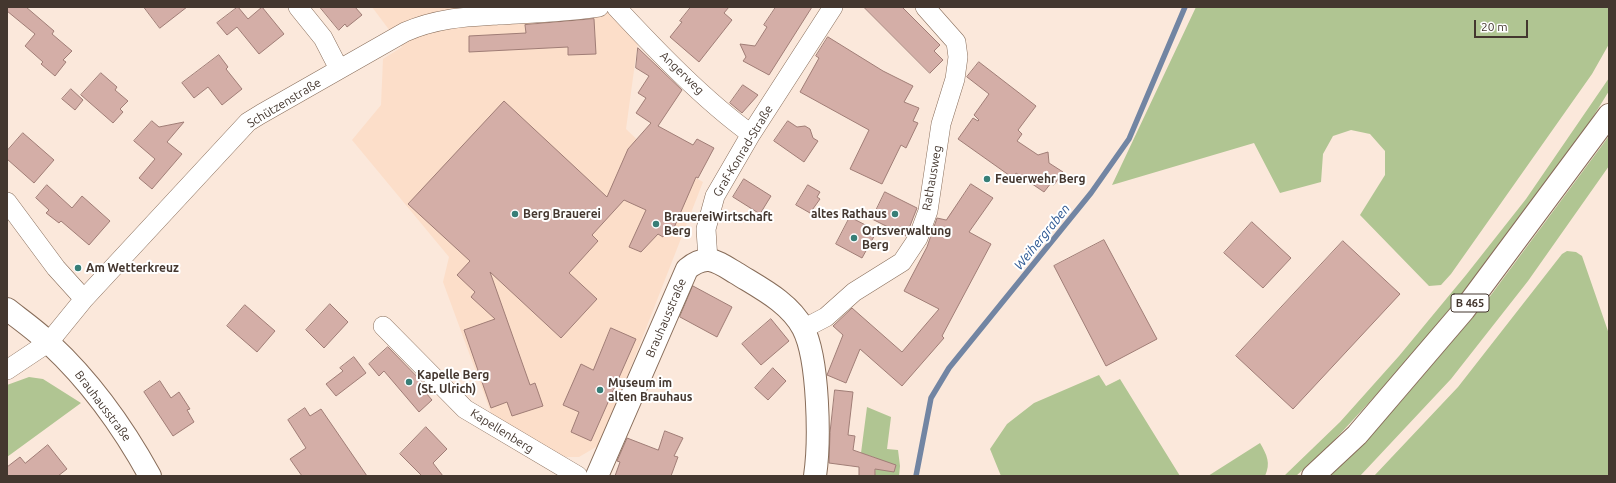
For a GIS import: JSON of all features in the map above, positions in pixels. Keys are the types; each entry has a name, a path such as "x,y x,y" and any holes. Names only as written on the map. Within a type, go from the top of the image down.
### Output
{"street":[{"path":"298,7 323,38 340,69"},
{"name":"Schützenstraße","path":"7,370 49,342 84,299 248,122 405,32 421,25 445,19 576,10 599,7"},
{"name":"Angerweg","path":"616,7 642,35 729,118 751,134"},
{"name":"Graf-Konrad-Straße","path":"708,260 706,229 712,203 751,134 833,7"},
{"name":"Rathausweg","path":"803,329 826,317 854,292 902,262 918,238 928,211 941,124 955,79 958,57 956,42 925,7"},
{"name":"B 465","path":"1313,476 1357,435 1464,310 1609,115"},
{"path":"7,202 56,268 84,299"},
{"name":"Brauhausstraße","path":"597,476 687,269 698,260 708,260"},
{"path":"708,260 728,268 779,299 803,329 812,359 816,391 818,423 815,476"},
{"name":"Brauhausstraße","path":"7,309 49,342 96,392 132,443 150,476"},
{"name":"Kapellenberg","path":"383,326 465,409 578,476"}],"shaded area":[{"path":"372,7 610,7 638,41 626,129 650,152 703,182 601,444 579,457 549,457 494,421 443,282 449,257 352,140 381,105 383,59 402,47"}],"green space":[{"path":"1196,7 1609,7 1609,44 1592,74 1451,274 1441,285 1429,286 1360,215 1385,175 1385,151 1370,134 1351,130 1333,136 1323,154 1321,182 1280,193 1254,143 1112,185"},
{"path":"1609,78 1609,91 1575,146 1494,256 1399,370 1329,446 1296,476 1284,476 1340,422 1399,356 1466,275 1526,199"},
{"path":"1609,136 1609,166 1528,281 1451,379 1360,476 1329,476 1398,405 1485,303"},
{"path":"1567,251 1576,252 1582,256 1609,334 1609,476 1374,476 1458,387 1562,254"},
{"path":"1099,375 1106,386 1120,379 1180,476 1001,476 990,449 1007,424 1034,403"},
{"path":"29,377 43,379 81,403 7,457 7,385"},
{"path":"867,407 891,417 887,449 898,450 900,466 899,476 875,476 876,458 861,453"},
{"path":"1260,443 1265,451 1268,463 1265,476 1208,476"}],"building":[{"path":"7,7 26,7 54,31 52,34 72,51 63,60 66,62 55,76 41,64 43,62 25,46 35,34 7,11"},
{"path":"144,7 187,7 160,28"},
{"path":"238,7 248,19 262,7 284,34 259,54 237,27 227,35 217,23"},
{"path":"320,7 355,7 362,15 347,27 345,24 339,30"},
{"path":"691,7 729,7 724,13 732,20 699,62 670,37 682,22 680,21"},
{"path":"776,7 812,7 769,75 743,61 746,57 740,44 755,46 767,27 764,25"},
{"path":"864,7 902,7 940,45 934,51 943,60 930,73"},
{"path":"594,19 596,54 568,55 568,47 469,52 469,36 526,33 525,25"},
{"path":"828,37 883,71 913,86 904,102 919,108 913,121 918,123 906,148 901,145 882,184 850,169 869,130 800,92 819,58 816,56"},
{"name":"Berg Brauerei","path":"638,48 682,90 658,126 693,145 697,139 714,148 698,178 696,177 673,230 667,228 663,237 658,234 641,252 629,247 646,210 624,200 592,235 598,241 569,273 597,299 561,338 490,272 530,385 535,383 543,406 512,416 507,402 491,408 464,330 495,319 471,297 475,292 457,275 470,261 408,204 504,101 607,197 628,149 651,123 636,113 646,98 638,93 649,76 636,68"},
{"path":"219,55 228,67 226,69 242,89 222,105 208,87 194,98 182,83"},
{"path":"979,62 1036,106 1018,130 1022,134 1017,141 1038,155 1048,152 1049,163 1063,172 1054,185 1051,183 1044,192 1016,173 1013,178 958,139 973,118 978,121 979,120 974,115 989,94 967,77"},
{"path":"101,73 117,87 115,90 128,101 120,109 123,112 113,123 81,95"},
{"path":"743,85 758,95 742,113 730,103"},
{"path":"71,89 83,100 75,110 62,99"},
{"path":"152,121 159,127 184,122 167,142 182,154 152,189 139,178 155,159 134,141"},
{"path":"788,121 797,127 805,126 810,129 813,138 818,141 804,162 774,141"},
{"path":"23,133 54,160 34,183 7,159 7,151"},
{"path":"744,179 771,196 760,214 733,197"},
{"path":"971,184 993,198 969,232 991,244 942,336 944,338 902,386 860,349 846,383 827,375 843,335 833,326 852,308 902,352 939,309 904,291 927,247 937,218 946,220"},
{"path":"47,185 72,208 82,196 110,221 89,245 61,221 59,223 46,213 49,210 36,198"},
{"path":"808,185 820,192 817,197 820,199 810,213 796,205"},
{"name":"altes Rathaus","path":"885,192 917,208 906,236 872,219"},
{"name":"Ortsverwaltung Berg","path":"850,217 877,231 862,258 836,244"},
{"path":"1252,222 1291,258 1263,288 1224,253"},
{"path":"1104,240 1157,339 1106,366 1054,266"},
{"path":"1343,241 1400,294 1293,409 1236,356"},
{"path":"693,286 732,307 717,337 680,317"},
{"path":"330,304 348,322 324,348 306,330"},
{"path":"245,305 275,331 257,352 227,326"},
{"path":"771,319 789,341 761,365 742,344"},
{"path":"611,328 636,339 591,441 571,432 579,412 563,405 581,364 593,370"},
{"name":"Kapelle Berg (St. Ulrich)","path":"388,347 430,390 426,393 432,400 419,412 384,371 379,376 369,364"},
{"path":"354,357 366,373 336,396 326,384 343,371 340,368"},
{"path":"773,368 786,381 768,400 755,388"},
{"path":"160,381 171,398 179,392 190,409 187,410 194,422 173,436 144,392"},
{"path":"835,390 853,392 848,435 855,436 853,450 896,465 894,472 875,469 875,476 859,476 859,467 829,463 830,433"},
{"path":"305,408 310,416 321,409 367,476 302,476 290,459 306,448 288,420"},
{"path":"426,427 447,449 433,463 443,476 422,476 400,454"},
{"path":"665,431 683,438 674,456 678,457 671,476 615,476 620,462 617,461 627,438 658,450"},
{"path":"48,445 67,469 58,476 7,476 7,467 20,457 25,463"}],"waterway":[{"name":"Weihergraben","path":"916,476 931,398 949,368 1091,193 1129,139 1185,7"}],"place":[{"name":"Feuerwehr Berg","path":"987,179"},
{"name":"Berg Brauerei","path":"515,214"},
{"name":"altes Rathaus","path":"895,214"},
{"name":"BrauereiWirtschaft Berg","path":"656,224"},
{"name":"Ortsverwaltung Berg","path":"854,238"},
{"name":"Am Wetterkreuz","path":"78,268"},
{"name":"Kapelle Berg (St. Ulrich)","path":"409,382"},
{"name":"Museum im alten Brauhaus","path":"600,390"}]}
